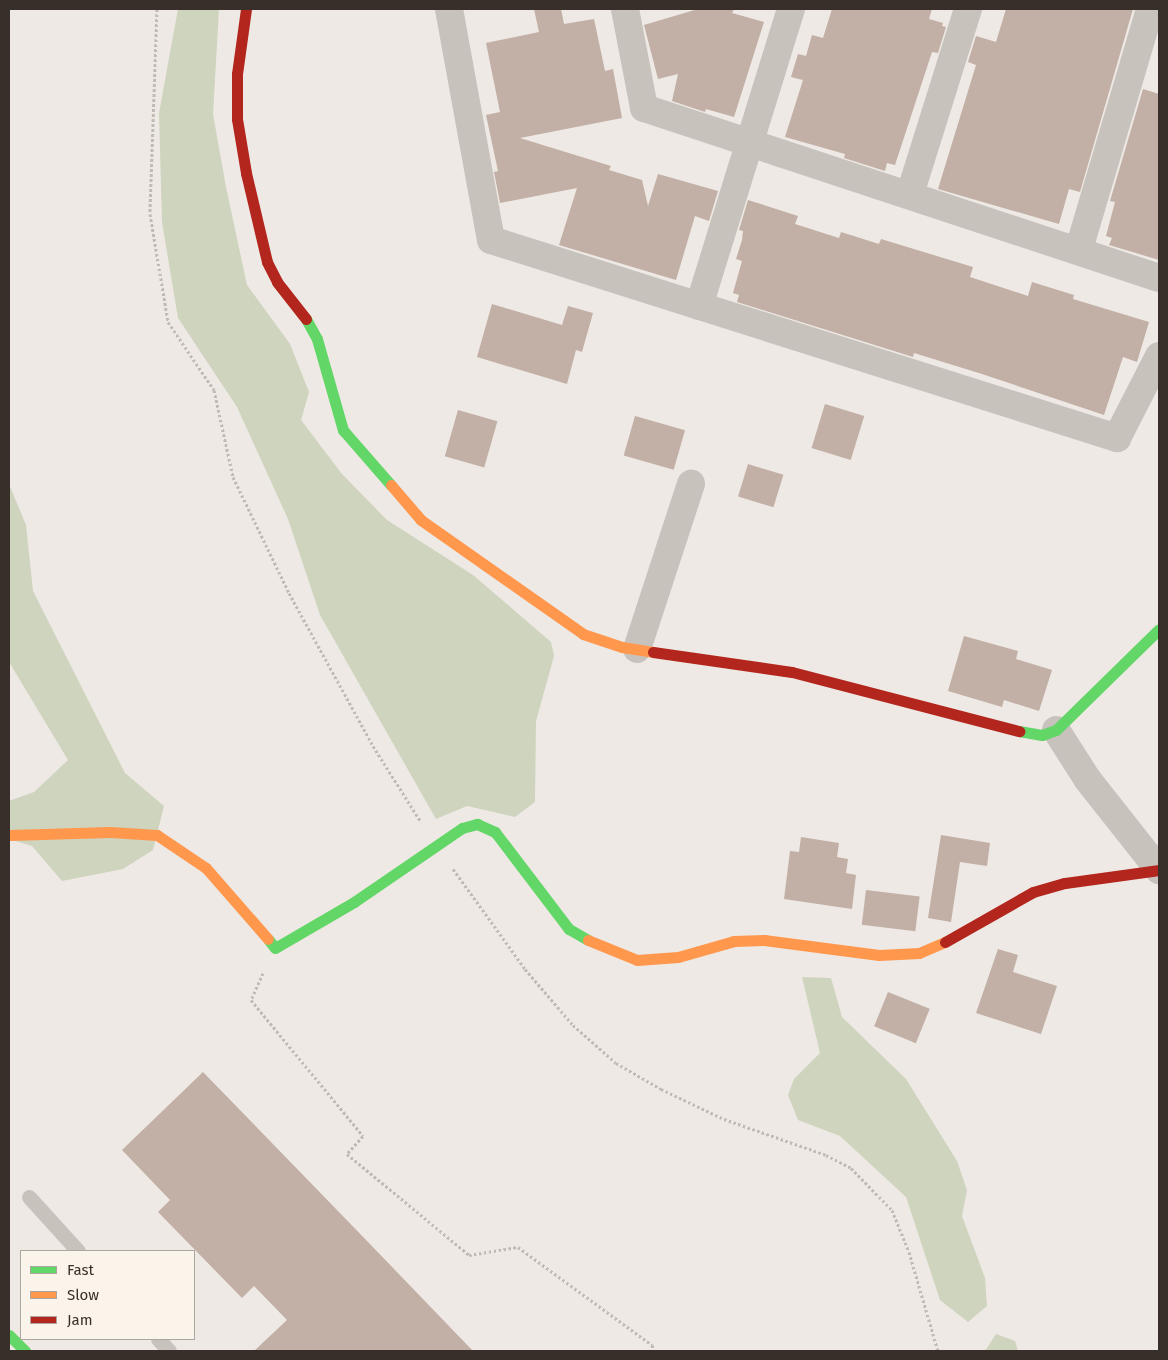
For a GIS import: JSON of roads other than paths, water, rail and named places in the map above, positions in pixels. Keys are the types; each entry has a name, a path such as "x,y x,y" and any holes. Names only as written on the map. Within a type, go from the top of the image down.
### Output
{"street":[{"path":"246,9 237,74 237,119 246,173 267,262 277,282 301,308 317,339 343,430 421,520 583,634 637,649 792,672 1019,733 1042,735 1056,730 1159,629"},
{"path":"449,9 491,240 1117,438 1159,356"},
{"path":"625,9 644,108 750,145 910,194 1079,249 1159,278"},
{"path":"699,306 791,9"},
{"path":"910,194 968,9"},
{"path":"1079,249 1150,9"},
{"path":"637,649 691,484"},
{"path":"1056,730 1088,780 1159,870"},
{"path":"9,835 110,832 157,835 206,868 275,948 354,902 469,826 477,824 495,832 569,929 600,947 637,960 678,957 734,941 764,940 879,955 919,953 954,939 1033,892 1065,883 1159,870"},
{"path":"9,1335 25,1351"}],"lane":[{"path":"29,1197 77,1250"},
{"path":"159,1340 169,1351"}]}
